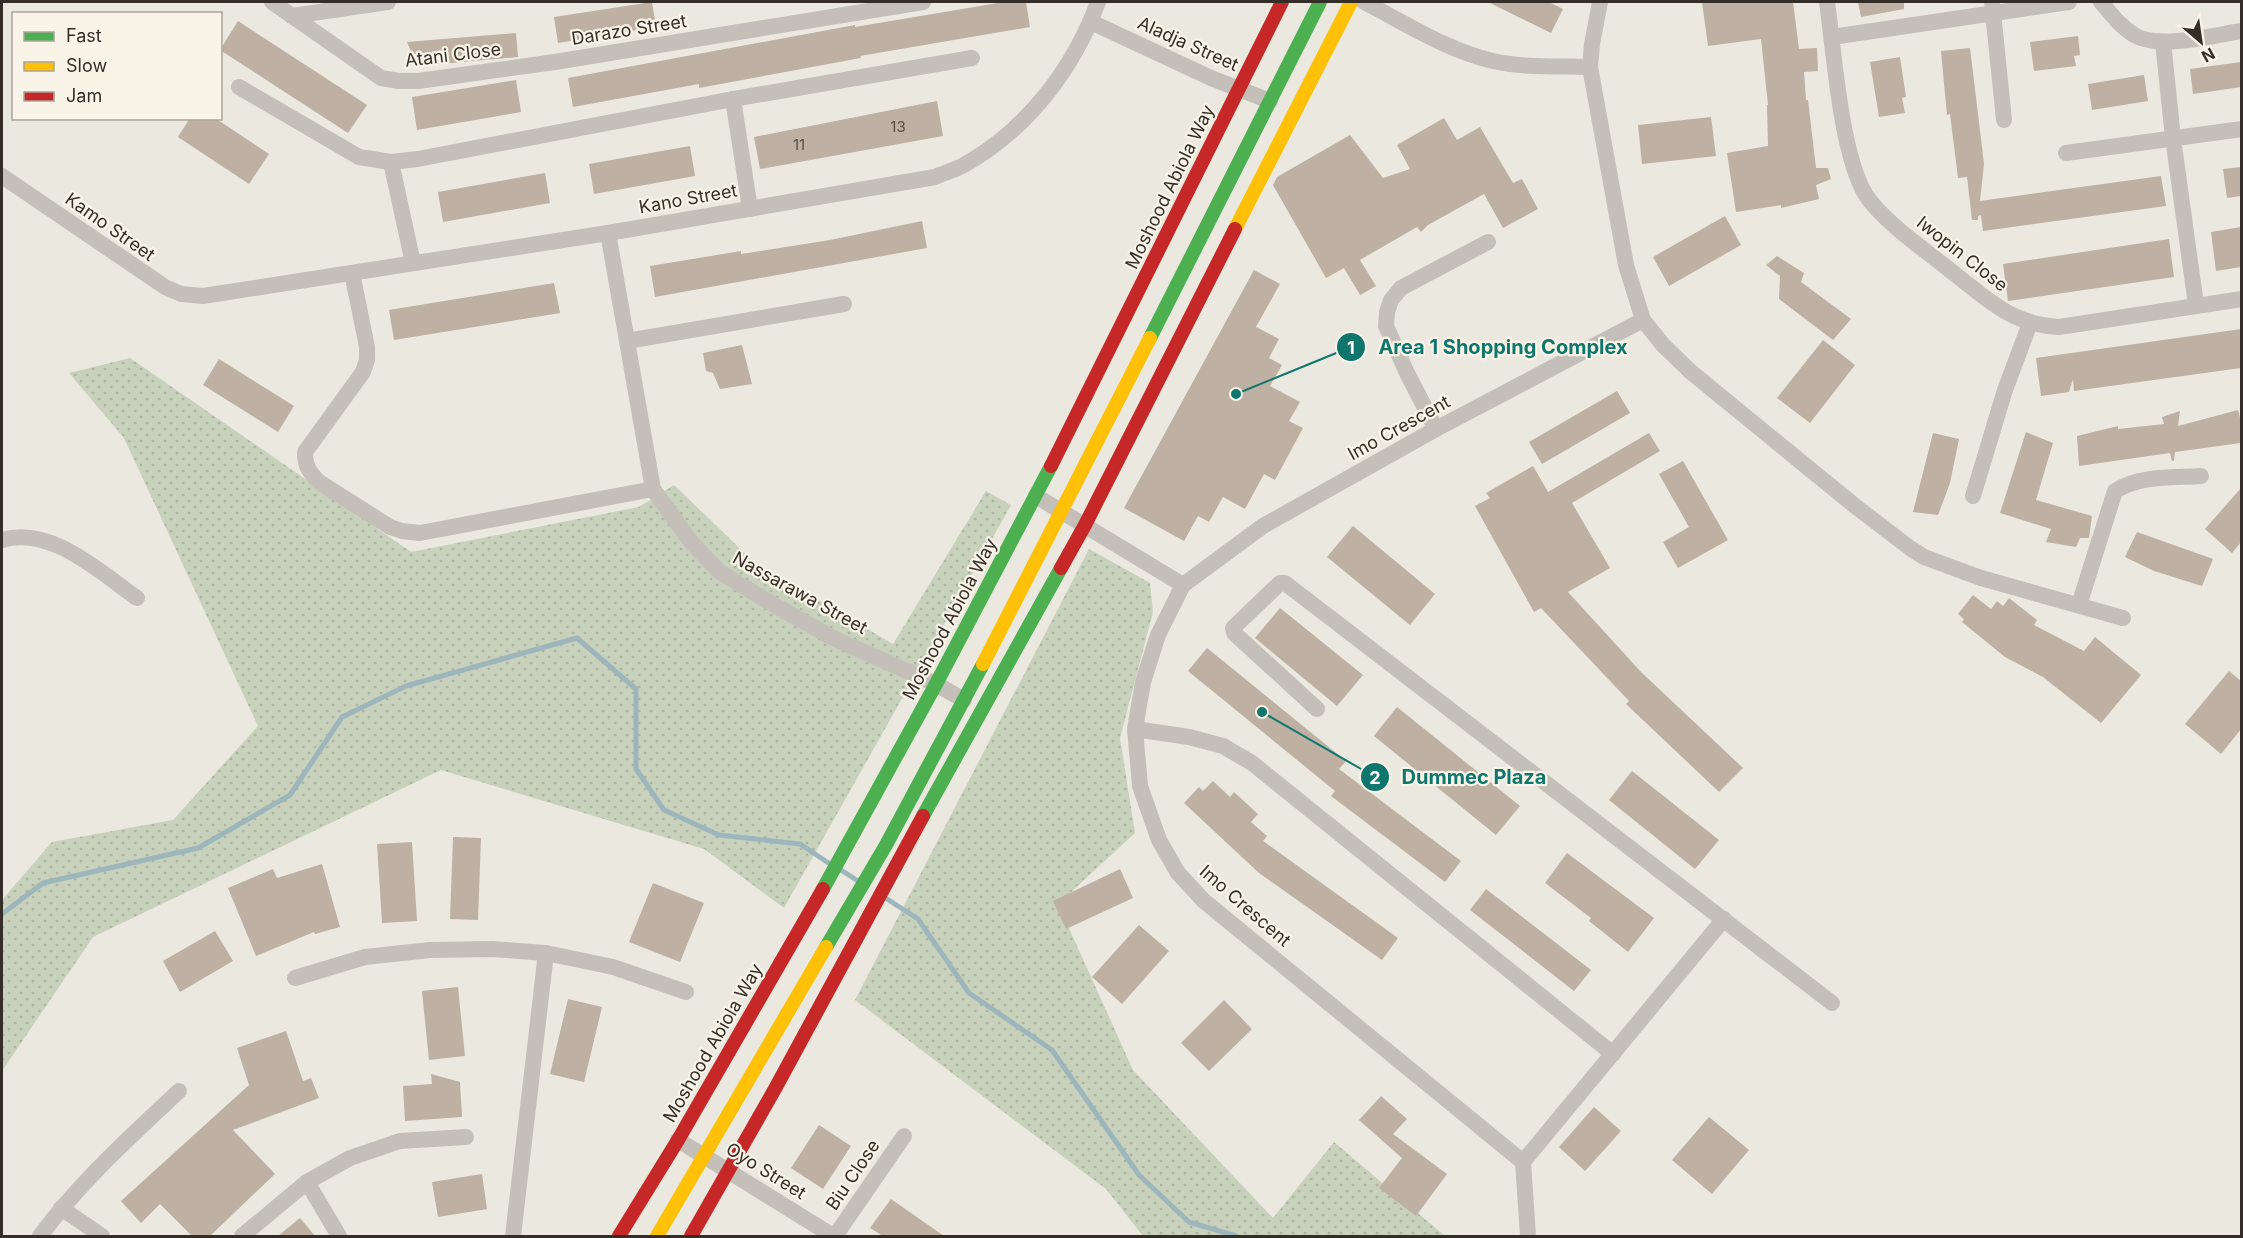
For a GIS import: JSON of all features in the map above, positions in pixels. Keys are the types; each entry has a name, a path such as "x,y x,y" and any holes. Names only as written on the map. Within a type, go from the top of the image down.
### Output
{"main road":[{"name":"Moshood Abiola Way","path":"619,1236 678,1140 858,827 936,684 1036,496 1282,2"},
{"path":"657,1236 886,845 964,700 1320,2"},
{"path":"691,1236 1085,525 1351,2"}],"street":[{"name":"Atani Close","path":"272,2 381,78 418,81 555,62"},
{"path":"292,16 388,2"},
{"name":"Darazo Street","path":"555,62 923,2"},
{"name":"Kano Street","path":"203,296 608,233 934,177 962,166 988,150 1014,130 1037,106 1056,81 1091,22 1098,2"},
{"path":"1364,2 1438,40 1473,55 1494,61 1531,65 1590,67"},
{"path":"1600,2 1590,67 1626,265 1643,320 1663,345 1691,372 1910,548 1932,560 1981,578 2123,618"},
{"name":"Iwopin Close","path":"1827,2 1845,132 1855,171 1868,199 1889,221 1996,306 2017,319 2060,327 2241,299"},
{"path":"1832,37 1993,8 2069,2"},
{"path":"2101,2 2117,22 2136,37 2163,42 2241,31"},
{"path":"1993,8 2004,120"},
{"name":"Aladja Street","path":"1091,22 1211,78 1269,102"},
{"path":"2163,42 2173,138 2196,305"},
{"path":"239,87 359,157 391,162 429,157 733,99 972,57"},
{"path":"733,99 750,208"},
{"path":"2066,153 2241,129"},
{"path":"391,162 413,263"},
{"name":"Kamo Street","path":"2,176 156,282 181,294 203,296"},
{"name":"Nassarawa Street","path":"608,233 653,489 691,542 720,572 767,601 835,639 936,684 964,700"},
{"path":"1436,429 1386,326 1387,312 1391,300 1401,288 1488,242"},
{"path":"352,273 367,347 367,360 363,372 305,452 305,462 309,472 319,482 390,527 420,533 653,489"},
{"path":"627,341 844,304"},
{"name":"Imo Crescent","path":"1523,1162 1204,901 1178,873 1159,840 1140,786 1135,729 1143,682 1158,635 1183,585 1263,526 1436,429 1643,320"},
{"path":"1972,496 2005,390 2030,323"},
{"path":"2079,606 2115,491 2128,483 2140,480 2201,476"},
{"path":"1036,496 1183,585"},
{"path":"2,540 34,538 68,550 137,598"},
{"path":"1317,709 1234,633 1233,628 1280,583 1285,583 1832,1003"},
{"path":"1135,729 1189,737 1223,746 1252,763 1613,1054"},
{"path":"1528,1236 1523,1162 1724,919"},
{"path":"295,978 365,957 430,950 492,949 546,953 613,967 686,992"},
{"path":"513,1236 546,953"},
{"path":"40,1236 61,1208 116,1150 179,1091"},
{"name":"Biu Close","path":"834,1236 904,1136"},
{"path":"242,1236 307,1182 350,1158 400,1141 466,1137"},
{"name":"Oyo Street","path":"678,1140 834,1236"},
{"path":"307,1182 339,1236"},
{"path":"61,1208 102,1236"}],"green space":[{"path":"130,358 411,552 639,507 674,485 754,562 893,644 986,491 1011,505 784,908 704,849 441,770 93,937 2,1071 2,900 52,842 173,820 258,726 124,438 69,373"},
{"path":"1089,549 1150,583 1153,612 1120,738 1135,833 1058,904 1133,1070 1273,1218 1334,1142 1445,1236 1143,1236 1106,1189 855,1000"}],"building":[{"path":"652,2 656,27 558,43 554,17"},
{"path":"1004,2 1026,2 1030,27 860,56 861,58 699,88 699,84 573,107 568,78 855,25 855,27"},
{"path":"1488,2 1549,2 1563,9 1551,33"},
{"path":"1702,2 1793,2 1799,49 1817,48 1818,71 1804,72 1816,168 1828,168 1831,179 1816,185 1819,199 1781,208 1781,205 1736,212 1727,153 1768,146 1768,105 1761,39 1708,46"},
{"path":"1858,2 1904,2 1904,9 1861,17"},
{"path":"238,21 367,105 348,133 222,51 222,47"},
{"path":"516,33 518,57 417,66 407,42"},
{"path":"2078,36 2080,55 2074,56 2076,66 2034,71 2030,42"},
{"path":"1970,48 1984,164 1980,201 2161,176 2166,206 1983,231 1981,215 1978,216 1978,220 1972,220 1967,177 1958,178 1950,114 1947,115 1941,51"},
{"path":"1900,57 1906,97 1902,98 1905,113 1879,117 1870,62"},
{"path":"2241,62 2241,87 2193,94 2190,69"},
{"path":"2144,75 2148,101 2092,110 2088,84"},
{"path":"516,80 521,112 417,130 412,97"},
{"path":"937,101 943,136 760,169 754,137"},
{"path":"1711,117 1716,156 1642,164 1638,125"},
{"path":"1444,118 1457,140 1480,127 1513,183 1522,179 1538,209 1503,228 1484,194 1428,225 1421,232 1417,227 1360,260 1376,286 1360,295 1344,268 1326,278 1273,185 1277,177 1350,135 1383,178 1410,169 1397,145"},
{"path":"189,120 218,120 269,154 249,184 178,137"},
{"path":"690,146 695,176 594,194 589,164"},
{"path":"2241,167 2241,196 2227,198 2223,169"},
{"path":"545,173 550,203 443,222 438,192"},
{"path":"1725,216 1741,245 1669,286 1653,257"},
{"path":"922,221 927,248 655,297 650,266 741,251 741,254 830,240"},
{"path":"2241,227 2241,267 2216,271 2211,232"},
{"path":"2169,239 2174,277 2008,301 2003,264"},
{"path":"1777,256 1804,273 1801,282 1851,319 1833,340 1779,299 1780,276 1766,265"},
{"path":"1254,270 1280,284 1256,327 1279,339 1269,358 1282,365 1270,386 1300,402 1289,421 1303,428 1275,480 1264,474 1245,509 1223,497 1209,522 1198,516 1184,541 1124,508"},
{"path":"554,283 560,313 394,340 389,310"},
{"path":"2241,329 2241,368 2074,391 2073,379 2069,392 2041,396 2036,358"},
{"path":"1823,340 1855,365 1810,423 1777,398"},
{"path":"742,345 752,384 720,389 713,373 706,371 703,353"},
{"path":"219,359 294,406 278,432 203,385"},
{"path":"1617,391 1630,413 1542,464 1529,442"},
{"path":"2238,410 2241,421 2241,443 2175,452 2174,461 2170,453 2079,466 2077,436 2118,426 2118,429 2164,424 2162,417 2180,411 2178,426"},
{"path":"2026,432 2053,443 2036,500 2092,516 2089,538 2080,538 2076,547 2046,542 2051,529 2000,513"},
{"path":"1649,433 1660,451 1572,503 1610,568 1568,592 1641,672 1743,768 1719,792 1626,704 1629,701 1541,608 1534,612 1475,506 1490,498 1486,493 1533,466 1548,492"},
{"path":"1933,433 1959,439 1950,483 1938,515 1913,512"},
{"path":"1683,461 1728,540 1678,568 1663,542 1689,527 1659,474"},
{"path":"2241,488 2241,542 2232,553 2205,529"},
{"path":"1353,526 1435,594 1410,625 1327,557"},
{"path":"2137,532 2213,559 2202,586 2154,571 2125,557"},
{"path":"1973,595 1991,609 1997,601 2003,606 2009,598 2037,620 2034,625 2084,651 2095,637 2141,675 2101,723 2043,677 2005,657 1962,622 1964,619 1958,614"},
{"path":"1280,608 1363,675 1337,706 1255,638"},
{"path":"1207,648 1346,761 1339,769 1461,861 1445,882 1331,796 1335,791 1188,671"},
{"path":"2229,671 2241,681 2241,729 2221,754 2185,724"},
{"path":"1397,707 1520,806 1496,835 1374,736"},
{"path":"1632,771 1719,840 1695,869 1609,800"},
{"path":"1213,781 1230,797 1234,792 1258,814 1251,822 1267,836 1263,841 1398,938 1382,960 1259,873 1184,803 1199,787 1203,791"},
{"path":"453,837 481,838 478,920 450,919"},
{"path":"412,842 417,921 382,923 377,844"},
{"path":"1567,853 1654,918 1628,952 1589,921 1591,918 1545,883"},
{"path":"322,864 340,927 315,934 314,932 256,956 228,888 273,869 277,878"},
{"path":"1120,869 1133,898 1066,929 1053,901"},
{"path":"653,883 704,903 680,962 629,942"},
{"path":"1486,889 1591,970 1574,991 1470,910"},
{"path":"1139,925 1169,951 1122,1004 1092,977"},
{"path":"215,931 233,961 180,992 163,961"},
{"path":"458,987 465,1056 429,1060 422,991"},
{"path":"568,999 602,1007 584,1082 550,1074"},
{"path":"1224,1000 1252,1029 1209,1071 1181,1043"},
{"path":"286,1031 303,1081 311,1078 319,1098 233,1130 275,1174 210,1236 192,1236 160,1204 141,1223 121,1201 249,1085 237,1048"},
{"path":"431,1074 460,1082 462,1117 405,1121 403,1086 432,1084"},
{"path":"1381,1096 1407,1119 1393,1134 1447,1174 1416,1216 1379,1188 1402,1158 1359,1120"},
{"path":"1594,1107 1621,1131 1585,1171 1559,1147"},
{"path":"1709,1117 1749,1150 1712,1194 1672,1160"},
{"path":"819,1125 851,1146 823,1189 791,1168"},
{"path":"482,1174 487,1209 438,1217 432,1182"},
{"path":"891,1199 944,1236 883,1236 870,1228"},
{"path":"300,1218 315,1236 278,1236"}],"waterway":[{"path":"2,914 43,883 198,848 290,795 342,717 406,686 577,638 636,689 636,769 664,810 719,835 800,844 830,864"},
{"path":"841,870 858,881"},
{"path":"884,897 918,919 969,993 1052,1050 1139,1175 1189,1222 1236,1236"}],"traffic: fast":[{"path":"1150,338 1320,2"},
{"path":"823,889 936,684 1051,466"},
{"path":"923,816 1061,568"},
{"path":"826,947 886,845 983,664"}],"traffic: slow":[{"path":"1235,229 1351,2"},
{"path":"983,664 1150,338"},
{"path":"657,1236 826,947"}],"traffic: jam":[{"path":"1051,466 1282,2"},
{"path":"1061,568 1235,229"},
{"path":"691,1236 776,1087 923,816"},
{"path":"619,1236 678,1140 823,889"}],"place":[{"name":"Area 1 Shopping Complex","path":"1236,394"},
{"name":"Dummec Plaza","path":"1262,712"}]}
